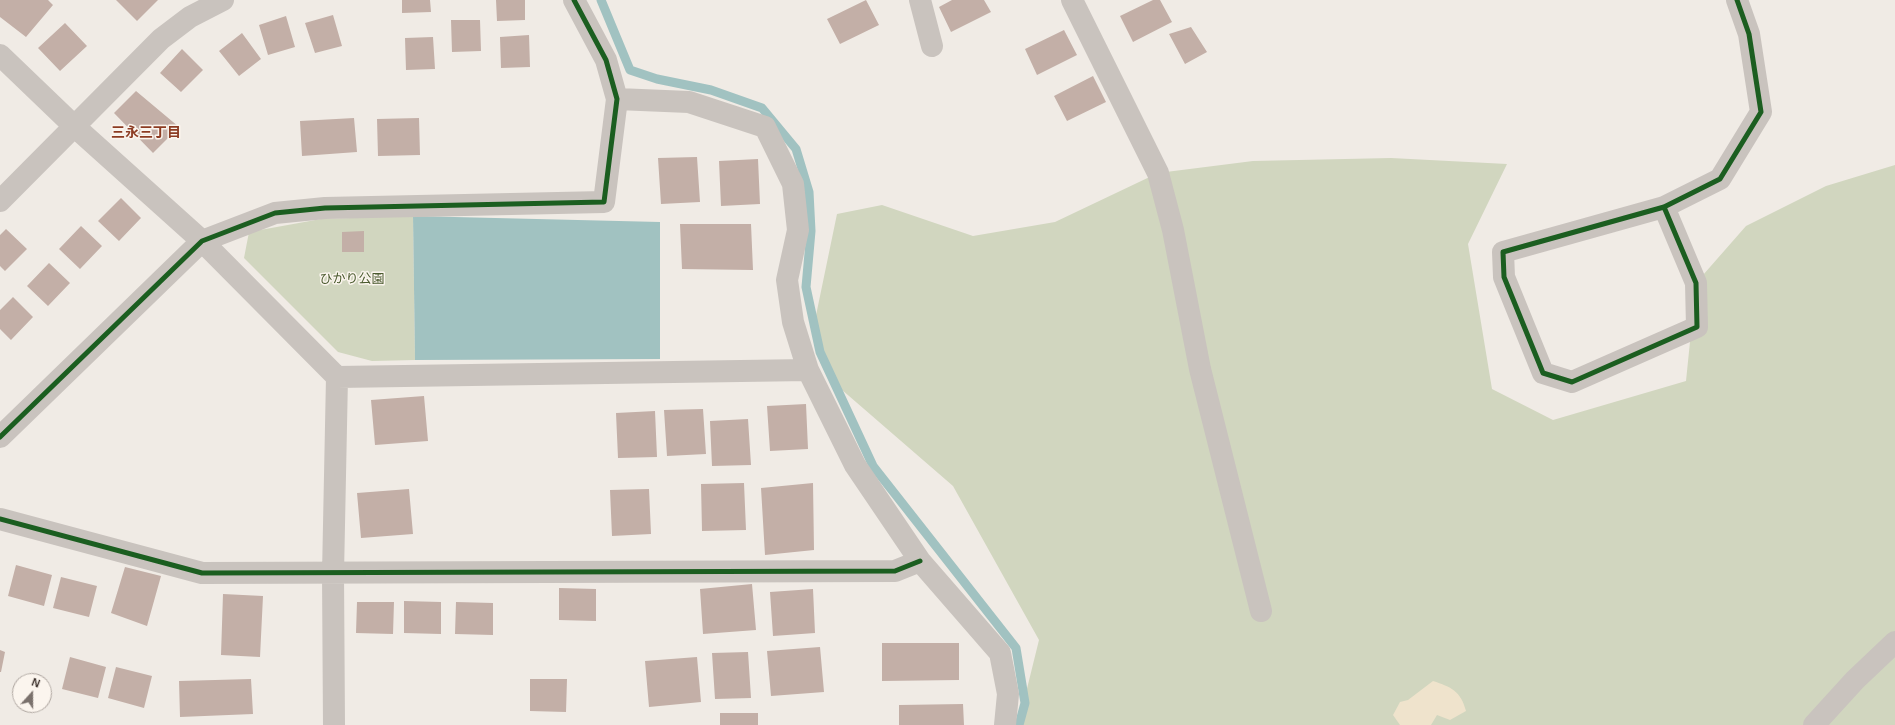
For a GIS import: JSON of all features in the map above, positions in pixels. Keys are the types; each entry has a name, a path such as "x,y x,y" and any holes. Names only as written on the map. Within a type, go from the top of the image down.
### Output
{"street":[{"path":"0,201 124,78 161,39 190,17 223,0"},
{"path":"0,437 202,241 275,213 326,208 604,202 617,99 606,60 574,0"},
{"path":"920,0 932,46"},
{"path":"1072,0 1158,172 1173,230 1200,369 1261,611"},
{"path":"1664,207 1696,283 1696,327 1572,382 1543,373 1504,277 1503,252 1664,207 1720,179 1761,112 1749,34 1737,0"},
{"path":"0,55 74,126 202,241 337,377 333,574 334,725"},
{"path":"617,99 689,102 765,128 793,184 798,230 787,280 793,322 808,370 855,465 920,561 1000,653 1008,694 1005,725"},
{"path":"337,377 808,370"},
{"path":"0,519 202,573 333,574 895,571 920,561"},
{"path":"1814,725 1855,680 1895,642"}],"green space":[{"path":"1391,158 1507,164 1468,244 1492,389 1553,420 1686,381 1696,283 1746,226 1826,186 1895,165 1895,725 1018,725 1039,640 953,486 834,383 814,325 837,214 882,205 973,236 1055,222 1158,173 1253,161"},
{"name":"ひかり公園","path":"413,216 415,360 372,361 338,352 244,258 249,232 321,219"}],"sand":[{"path":"1433,681 1445,685 1458,694 1466,711 1450,720 1437,715 1431,725 1400,725 1393,715 1400,702 1408,700"}],"water":[{"path":"413,216 660,222 660,359 415,360"}],"building":[{"path":"0,0 48,0 53,5 26,37 0,17"},
{"path":"116,0 158,0 137,21"},
{"path":"402,0 430,0 431,12 402,13"},
{"path":"496,0 525,0 525,20 497,21"},
{"path":"866,0 879,25 840,44 827,19"},
{"path":"952,0 984,0 991,12 951,32 939,7"},
{"path":"1153,0 1160,0 1172,22 1133,42 1120,16"},
{"path":"333,15 342,46 315,53 305,23"},
{"path":"286,16 295,47 268,55 259,25"},
{"path":"451,20 480,20 481,51 452,52"},
{"path":"65,23 87,46 60,71 38,48"},
{"path":"1191,27 1207,52 1185,64 1169,34"},
{"path":"1064,30 1077,55 1037,75 1025,49"},
{"path":"242,33 261,59 239,76 219,51"},
{"path":"529,35 530,67 501,68 500,37"},
{"path":"433,37 435,69 406,70 405,38"},
{"path":"182,49 203,70 181,92 160,73"},
{"path":"1093,76 1106,102 1067,121 1054,96"},
{"path":"136,91 179,127 153,153 114,113"},
{"path":"354,118 357,152 302,156 300,121"},
{"path":"419,118 420,155 378,156 377,119"},
{"path":"697,157 700,202 661,204 658,158"},
{"path":"758,159 760,204 721,206 719,161"},
{"path":"121,198 141,218 119,241 98,221"},
{"path":"680,224 751,224 753,270 682,269"},
{"path":"81,226 102,246 80,269 59,249"},
{"path":"6,229 27,249 5,271 0,266 0,235"},
{"path":"364,231 364,252 342,252 342,232"},
{"path":"49,263 70,283 48,306 27,286"},
{"path":"13,297 33,317 11,340 0,329 0,310"},
{"path":"424,396 428,441 375,445 371,400"},
{"path":"806,404 808,449 770,451 767,406"},
{"path":"703,409 706,454 667,456 664,410"},
{"path":"655,411 657,457 618,458 616,413"},
{"path":"748,419 751,465 712,466 710,421"},
{"path":"744,483 746,530 702,531 701,484"},
{"path":"813,483 814,550 765,555 761,488"},
{"path":"409,489 413,534 361,538 357,493"},
{"path":"649,489 651,534 612,536 610,490"},
{"path":"16,565 52,575 44,606 8,596"},
{"path":"125,567 161,576 147,626 111,613"},
{"path":"61,577 97,586 89,617 53,608"},
{"path":"752,584 756,630 703,634 700,589"},
{"path":"559,588 596,589 596,621 559,620"},
{"path":"813,589 815,633 773,636 770,592"},
{"path":"223,594 263,596 260,657 221,655"},
{"path":"404,601 441,602 441,634 404,633"},
{"path":"357,602 394,602 393,634 356,633"},
{"path":"456,602 493,603 493,635 455,634"},
{"path":"882,643 959,643 959,680 882,681"},
{"path":"820,647 824,692 771,696 767,651"},
{"path":"0,650 5,652 1,672 0,672"},
{"path":"748,652 751,698 715,699 712,653"},
{"path":"70,657 106,667 98,698 62,689"},
{"path":"697,657 701,702 649,707 645,661"},
{"path":"116,667 152,676 144,708 108,698"},
{"path":"251,679 253,714 180,717 179,681"},
{"path":"530,679 567,679 566,712 530,711"},
{"path":"963,704 964,725 899,725 899,705"},
{"path":"720,713 758,713 758,725 720,725"}],"waterway":[{"path":"601,0 630,70 657,79 711,90 762,108 796,149 809,192 811,231 806,287 820,352 873,466 1016,648 1025,703 1019,725"}],"cycle path":[{"path":"0,437 202,241 275,213 325,208 604,202 617,99 606,60 574,0"},
{"path":"1664,207 1696,283 1697,327 1572,382 1543,373 1504,277 1503,252 1664,207 1720,179 1761,112 1749,34 1737,0"},
{"path":"0,519 202,573 895,571 920,561"}],"district":[{"name":"三永三丁目","path":"146,133"}]}
